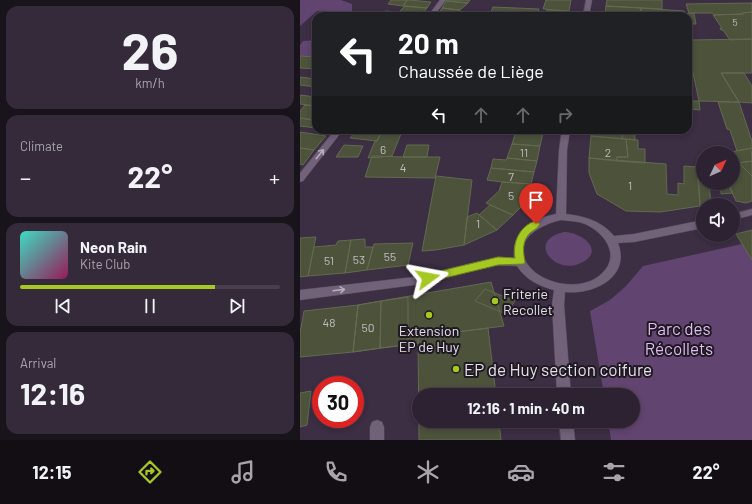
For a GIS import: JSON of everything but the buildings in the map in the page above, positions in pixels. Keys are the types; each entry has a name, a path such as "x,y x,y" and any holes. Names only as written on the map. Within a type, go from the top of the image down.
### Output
{"street":[{"path":"434,12 443,0"},
{"path":"587,12 589,0"},
{"path":"300,179 336,134"},
{"path":"561,217 562,150 565,134"},
{"path":"740,215 752,212"},
{"path":"561,217 577,218 591,223 603,230 612,240 616,251 616,261 611,271 590,286 575,289 560,288 542,283 529,274 520,262 518,251 520,240 526,231 536,224 548,219 561,217"},
{"path":"612,240 634,238 696,225"},
{"path":"300,295 414,281 498,261 520,262"},
{"path":"560,288 558,305 564,388"},
{"path":"567,428 568,440"}],"green space":[{"path":"300,0 341,0 352,4 352,12 312,12 312,15 300,26"},
{"path":"312,40 312,57 300,56 300,45 303,41"},
{"path":"564,232 578,235 589,243 591,253 588,258 581,263 571,266 562,265 548,256 546,249 547,242 553,236"},
{"name":"Parc des Récollets","path":"742,244 752,260 752,440 611,440 609,428 640,428 640,388 603,388 590,311 610,300 626,286 643,266"}],"place":[{"name":"Friterie Recollet","path":"495,301"},
{"name":"Extension EP de Huy","path":"429,315"},
{"name":"EP de Huy section coifure","path":"456,369"}],"route":[{"path":"428,278 498,261 520,262 518,251 520,240 526,231 536,224"}]}
